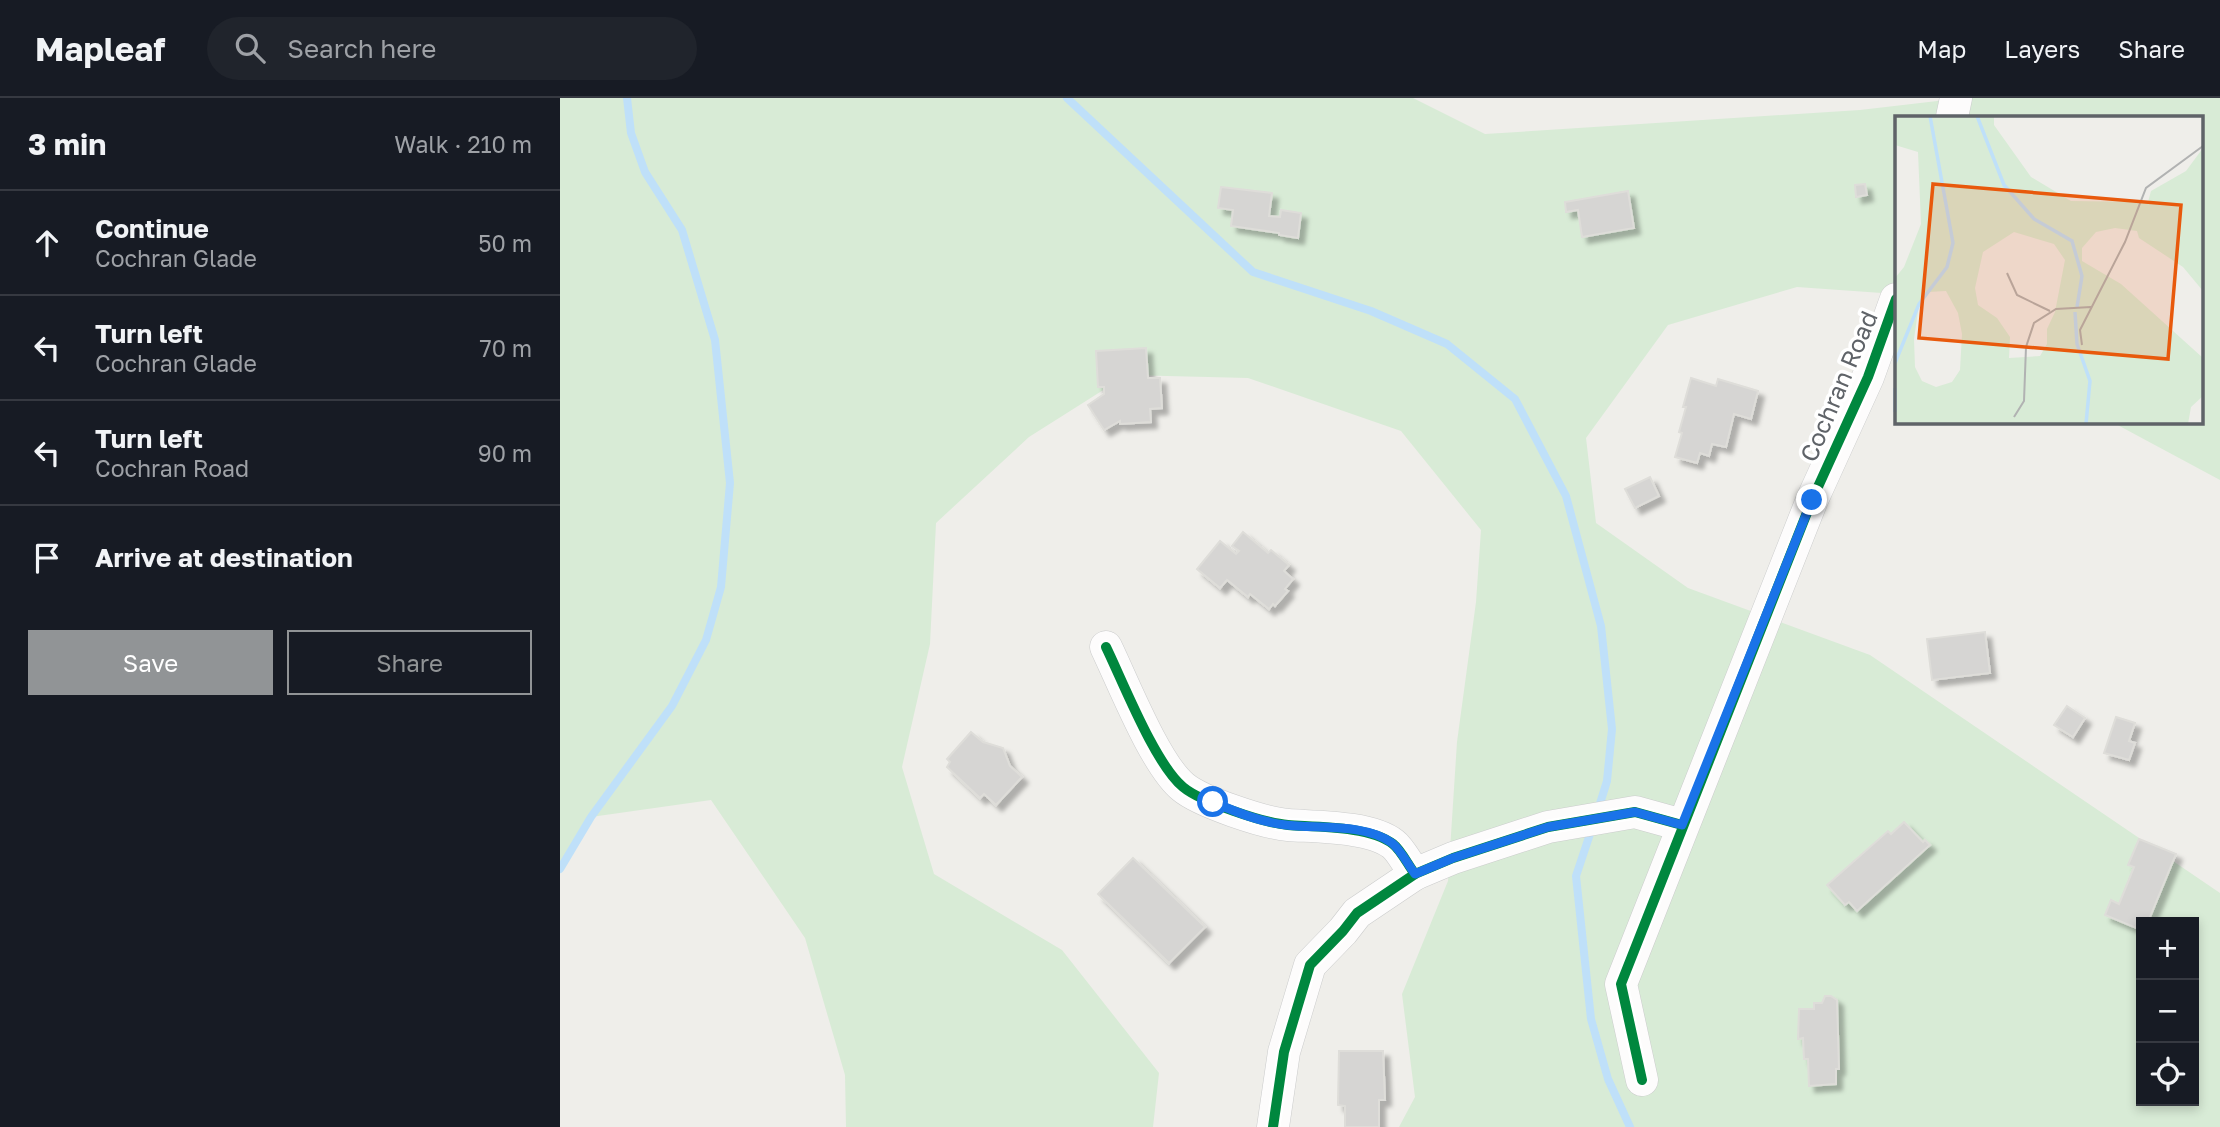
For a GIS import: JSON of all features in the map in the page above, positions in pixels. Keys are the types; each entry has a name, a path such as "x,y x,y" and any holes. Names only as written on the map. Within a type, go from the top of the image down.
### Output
{"street":[{"path":"1952,116 1956,98"},
{"name":"Cochran Road","path":"1642,1080 1621,984 1812,500 1868,377 1895,302"},
{"path":"1106,647 1161,760 1183,788 1261,820 1285,825 1350,829 1374,836 1393,844 1415,874"},
{"path":"1273,1127 1284,1052 1310,965 1357,913 1415,874 1453,858 1561,825 1635,812 1682,825"}],"green space":[{"path":"560,98 1413,98 1485,134 1860,110 1963,98 2220,98 2220,480 2116,424 2203,424 2203,116 1895,116 1895,294 1797,287 1668,325 1586,438 1596,523 1688,588 1870,655 2220,893 2220,1127 1399,1127 1415,1097 1402,994 1448,881 1457,742 1476,602 1481,530 1401,431 1248,378 1127,375 1029,437 936,523 930,644 902,767 934,874 1062,950 1159,1073 1153,1127 846,1127 845,1075 805,938 711,800 591,817 560,869"}],"building":[{"path":"1865,184 1867,195 1856,197 1855,185"},
{"path":"1221,187 1272,193 1269,216 1280,217 1281,210 1301,213 1298,238 1231,226 1233,210 1218,208"},
{"path":"1628,191 1634,228 1582,237 1578,210 1566,212 1565,202"},
{"path":"1146,348 1148,378 1160,378 1162,408 1150,409 1151,422 1120,424 1120,421 1104,430 1088,405 1104,394 1104,387 1098,387 1096,351"},
{"path":"1691,378 1716,386 1718,379 1758,391 1751,419 1734,414 1726,447 1712,444 1709,456 1700,453 1697,463 1675,457"},
{"path":"1650,477 1659,496 1635,508 1625,489"},
{"path":"1243,532 1268,553 1271,550 1289,565 1284,571 1293,579 1285,589 1288,591 1269,609 1227,580 1220,588 1197,569 1220,541 1236,554 1239,551 1232,546"},
{"path":"1985,632 1990,673 1932,680 1927,639"},
{"path":"2067,706 2085,718 2073,737 2054,725"},
{"path":"2116,717 2135,723 2129,741 2135,743 2129,760 2104,753"},
{"path":"971,732 983,742 1003,748 1010,766 1022,777 996,805 984,794 980,798 947,767 950,762 947,759"},
{"path":"1904,822 1923,842 1925,840 1930,845 1857,911 1849,902 1845,905 1827,885 1888,831 1891,834"},
{"path":"2139,839 2176,854 2150,917 2136,917 2136,928 2105,915 2111,900 2119,904 2134,867 2128,865"},
{"path":"1133,858 1205,927 1169,963 1098,894"},
{"path":"1825,996 1837,1000 1839,1069 1836,1069 1836,1084 1809,1086 1808,1059 1804,1059 1803,1038 1798,1039 1799,1009 1814,1009 1814,1003 1822,1003"},
{"path":"1339,1051 1383,1051 1385,1100 1379,1100 1379,1127 1345,1127 1345,1106 1338,1105"}],"waterway":[{"path":"560,869 591,817 672,706 706,640 721,587 730,483 715,340 682,230 645,172 631,133 627,98"},
{"path":"1067,98 1253,272 1371,311 1447,344 1515,399 1566,496 1601,626 1612,729 1607,781 1598,810"},
{"path":"1593,825 1576,876 1591,1019 1608,1079 1630,1127"}],"cycle path":[{"path":"1642,1080 1621,984 1812,500 1868,377 1895,302"},
{"path":"1106,647 1151,742 1172,776 1183,787 1218,805 1264,820 1288,825 1357,831 1383,838 1396,847 1415,874"},
{"path":"1273,1127 1284,1052 1310,965 1357,913 1415,874 1453,858 1548,827 1635,812 1682,825"}],"route":[{"path":"1213,802 1261,820 1285,825 1350,829 1374,836 1393,844 1415,874 1453,858 1548,827 1635,812 1682,825 1812,500"}]}
